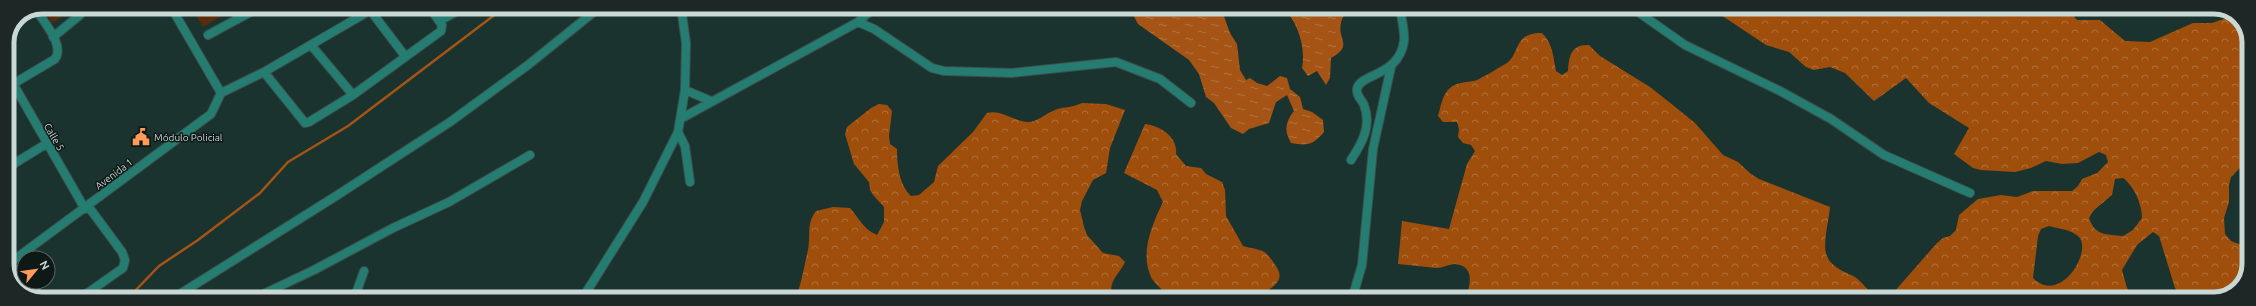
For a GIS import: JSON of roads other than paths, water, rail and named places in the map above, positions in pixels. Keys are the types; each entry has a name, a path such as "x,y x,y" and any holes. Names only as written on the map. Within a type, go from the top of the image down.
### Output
{"street":[{"path":"14,83 55,59 59,54 59,47 39,14"},
{"path":"53,37 80,16 80,14"},
{"path":"175,14 221,93 264,72 364,14"},
{"path":"208,35 242,14"},
{"path":"376,14 405,56"},
{"path":"264,72 305,123 353,94 441,31 443,28 434,14"},
{"path":"439,21 452,14"},
{"path":"183,292 450,122 528,65 591,14"},
{"path":"586,292 643,202 678,132 682,118 685,90 686,43 682,14"},
{"path":"682,118 711,100 858,22 867,14"},
{"path":"1351,160 1364,139 1367,126 1364,105 1357,95 1357,87 1362,81 1391,67 1399,57 1404,40 1401,14"},
{"path":"1641,14 1685,45 1780,90 1831,119 1884,155 1970,193"},
{"path":"858,22 874,28 932,68 944,71 1012,73 1116,62 1160,79 1191,103"},
{"path":"311,45 353,94"},
{"path":"1354,292 1362,265 1373,149 1391,67"},
{"name":"Calle 5","path":"14,86 46,144 87,208 122,252 125,260 123,268 89,292"},
{"path":"685,90 711,100"},
{"name":"Avenida 1","path":"14,260 87,208 211,114 221,93"},
{"path":"678,132 685,146 690,182"},
{"path":"14,164 46,144"},
{"path":"268,292 314,270 393,228 448,202 530,156"},
{"path":"356,292 364,271"}],"water":[{"path":"1133,14 1223,14 1230,33 1237,44 1240,70 1246,80 1250,78 1257,83 1267,86 1280,76 1287,78 1290,89 1300,97 1303,109 1312,112 1323,120 1324,132 1316,140 1309,144 1291,143 1286,127 1294,111 1287,95 1276,102 1269,123 1249,129 1243,134 1231,128 1214,103 1206,97 1199,74 1189,60 1138,24"},
{"path":"1289,14 1346,14 1342,19 1340,29 1343,46 1338,53 1331,58 1330,78 1326,85 1317,71 1308,76 1302,68 1302,44 1300,35"}],"waterway":[{"path":"134,292 159,266 198,240 260,193 288,162 348,126 496,14"}],"place":[{"name":"Módulo Policial","path":"141,137"}]}
